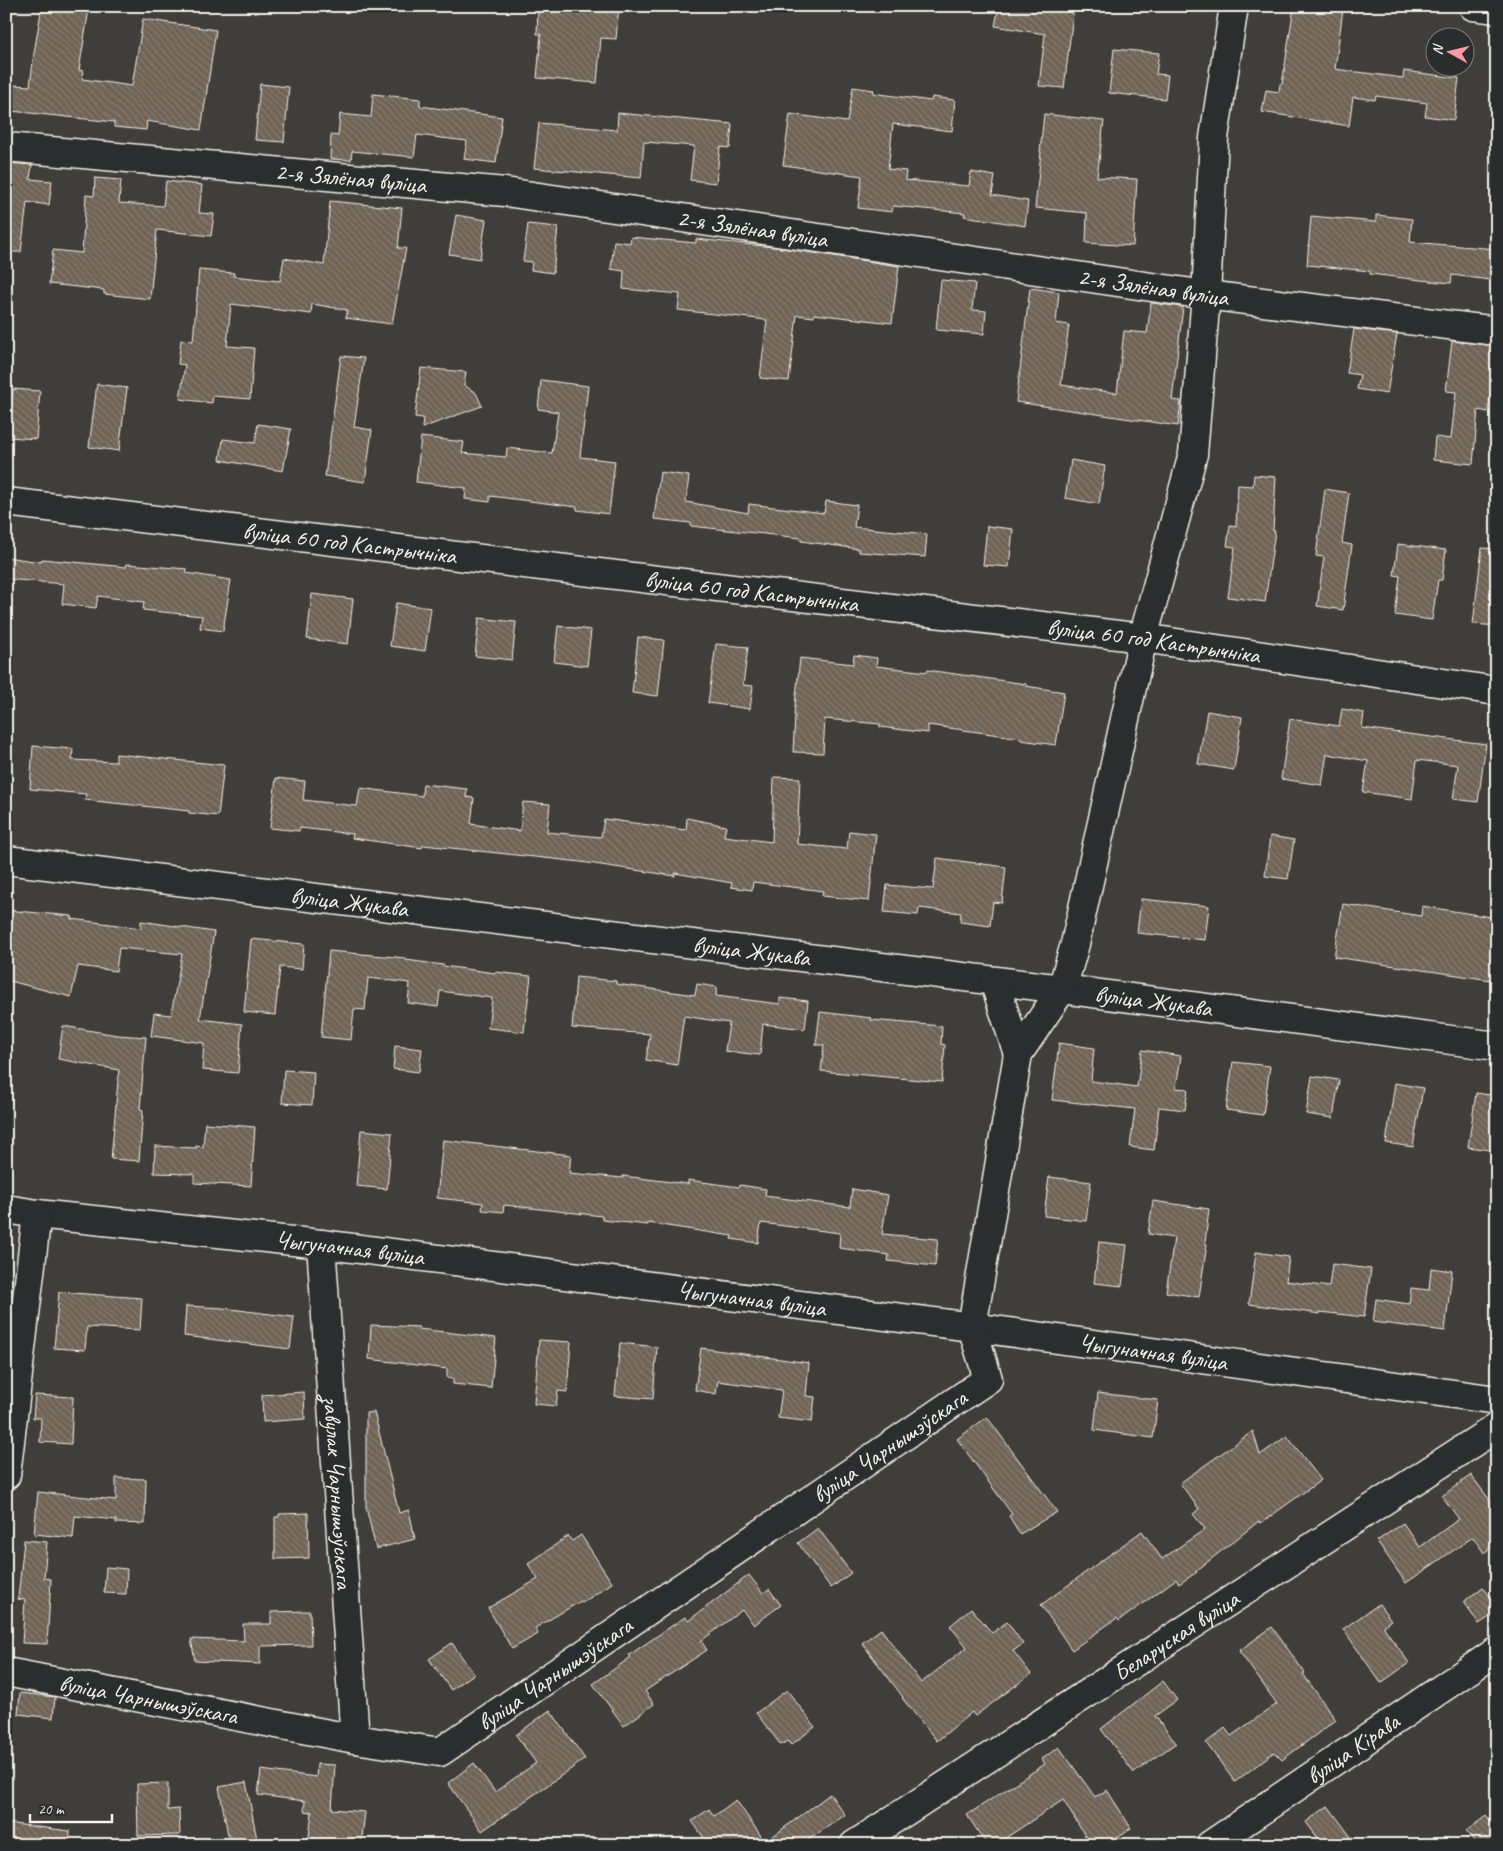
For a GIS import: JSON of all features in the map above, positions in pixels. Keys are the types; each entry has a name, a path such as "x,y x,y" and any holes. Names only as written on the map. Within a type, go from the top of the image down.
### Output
{"street":[{"path":"972,1327 1018,1054 1062,989 1075,944 1143,638 1193,454 1206,295 1214,138 1234,6"},
{"path":"1473,6 1497,9"},
{"name":"2-я Зялёная вуліца","path":"6,147 505,192 1206,295 1497,332"},
{"name":"вуліца 60 год Кастрычніка","path":"6,502 1143,638 1497,691"},
{"name":"вуліца Жукава","path":"6,860 1062,989 1497,1046"},
{"path":"994,981 1018,1054"},
{"name":"Чыгуначная вуліца","path":"6,1209 37,1214 321,1244 972,1327 1497,1400"},
{"path":"6,1476 37,1214"},
{"name":"завулак Чарнышэўскага","path":"321,1244 355,1739"},
{"name":"вуліца Чарнышэўскага","path":"6,1672 355,1739 440,1752 988,1379 972,1327"},
{"name":"Беларуская вуліца","path":"854,1845 1495,1432"},
{"name":"вуліца Кірава","path":"1210,1845 1497,1652"}],"building":[{"path":"42,6 70,6 89,9 79,70 83,71 82,79 132,86 143,19 216,30 201,130 147,121 146,130 114,127 114,122 11,111 13,85 30,86"},
{"path":"586,6 619,6 616,39 601,38 597,83 537,78 541,34 537,34 538,9 585,12"},
{"path":"999,6 1074,6 1064,88 1039,86 1045,34 995,26"},
{"path":"1294,6 1324,6 1343,9 1335,69 1403,78 1404,71 1426,74 1426,78 1459,78 1454,120 1425,116 1427,103 1376,96 1375,100 1353,97 1349,126 1262,112 1266,90 1279,92 1280,84 1282,84"},
{"path":"1114,49 1159,53 1156,74 1168,75 1165,99 1109,93"},
{"path":"260,84 289,87 284,142 255,140"},
{"path":"853,87 874,90 873,93 931,101 932,97 955,100 952,131 893,124 888,169 906,171 905,180 969,186 971,172 995,176 992,195 1028,201 1025,226 964,216 965,213 893,206 892,212 858,208 862,176 783,165 790,114 847,122"},
{"path":"373,94 420,99 420,106 502,117 496,163 464,159 467,141 417,135 414,157 352,151 351,160 330,159 331,135 338,136 340,114 371,117"},
{"path":"618,113 732,124 730,148 720,147 716,183 690,180 694,146 644,142 641,178 534,168 539,123 617,130"},
{"path":"1044,114 1104,121 1097,177 1137,179 1133,246 1086,243 1087,213 1035,208"},
{"path":"6,163 32,165 30,179 52,181 49,205 27,202 21,252 6,252"},
{"path":"95,178 121,180 119,203 163,206 166,181 202,185 199,213 214,214 211,236 157,230 150,299 104,294 104,290 49,284 53,250 82,253 86,195 94,196"},
{"path":"330,201 402,208 398,248 406,248 392,324 346,318 347,310 312,304 311,314 231,304 227,346 254,348 250,399 213,396 212,403 180,399 185,365 178,364 181,340 193,341 199,270 234,273 233,276 280,281 284,258 324,265"},
{"path":"456,215 486,220 480,259 449,254"},
{"path":"1376,215 1412,219 1410,242 1497,249 1497,281 1452,275 1451,283 1370,274 1370,271 1307,265 1311,216 1376,222"},
{"path":"528,224 558,227 553,273 531,270 532,262 523,261"},
{"path":"631,237 696,243 696,239 774,247 899,266 892,323 814,314 814,317 797,315 789,381 760,378 767,320 678,310 680,294 623,289 624,271 611,269 614,241 630,243"},
{"path":"941,280 975,283 972,310 986,311 984,334 936,330"},
{"path":"1030,288 1059,292 1056,323 1069,325 1061,385 1117,393 1124,331 1147,333 1151,303 1183,307 1172,400 1181,401 1178,426 1016,402"},
{"path":"1354,329 1397,334 1387,394 1357,389 1360,375 1347,373"},
{"path":"1452,341 1497,346 1497,398 1490,397 1488,412 1478,410 1473,464 1433,460 1435,437 1451,439 1456,392 1446,391"},
{"path":"341,356 364,358 354,427 372,430 365,482 325,476"},
{"path":"421,368 466,372 464,385 476,393 482,406 422,428 423,418 415,417"},
{"path":"541,380 588,386 580,457 615,461 609,514 577,510 577,507 490,496 490,502 465,499 466,488 416,482 421,437 464,442 462,453 506,457 507,448 552,453 558,412 538,409"},
{"path":"97,384 127,388 119,451 89,447"},
{"path":"13,389 40,391 36,439 9,437"},
{"path":"258,424 291,429 283,471 220,460 223,439 255,443"},
{"path":"1071,460 1105,466 1099,504 1065,498"},
{"path":"660,472 689,476 686,502 748,513 749,504 824,513 826,501 857,505 854,527 927,534 925,557 859,552 859,549 801,541 801,538 691,526 691,523 654,519"},
{"path":"1254,475 1276,477 1273,531 1275,531 1265,602 1228,597 1235,547 1227,546 1230,525 1236,526 1238,485 1253,486"},
{"path":"1325,489 1349,493 1342,543 1352,545 1343,610 1317,606 1324,557 1316,556"},
{"path":"987,526 1013,529 1009,567 983,565"},
{"path":"1398,544 1446,550 1442,580 1438,580 1432,620 1395,615 1400,576 1394,575"},
{"path":"1482,548 1497,549 1497,626 1473,624"},
{"path":"6,557 41,562 42,559 126,567 127,564 187,569 186,573 231,580 223,631 200,628 202,616 143,610 144,602 98,596 96,608 62,604 64,584 6,579"},
{"path":"312,594 353,599 348,644 307,639"},
{"path":"396,603 431,608 425,651 390,646"},
{"path":"479,618 516,622 512,660 475,656"},
{"path":"558,626 591,630 587,666 554,662"},
{"path":"638,637 664,640 658,696 632,693"},
{"path":"716,644 748,647 743,685 753,686 750,709 708,703"},
{"path":"854,655 877,658 876,666 927,672 927,670 1026,684 1026,686 1064,692 1056,745 1021,740 1021,738 928,725 928,733 880,727 880,724 825,719 823,753 793,752 794,715 800,658 853,664"},
{"path":"1342,709 1364,713 1362,728 1486,744 1478,802 1453,799 1458,765 1417,760 1412,799 1363,792 1368,761 1327,754 1322,785 1281,779 1290,719 1339,726"},
{"path":"1207,711 1242,717 1234,770 1198,764"},
{"path":"33,746 73,749 72,760 116,762 116,754 224,765 218,816 189,813 189,811 85,800 86,794 30,789"},
{"path":"774,777 800,778 797,844 847,849 849,831 876,834 869,901 822,896 823,891 753,882 752,890 731,887 732,883 675,873 675,876 581,862 423,845 422,848 352,838 353,834 300,828 299,831 270,828 276,778 305,781 303,800 357,806 360,788 422,796 423,784 467,789 466,797 474,798 471,824 520,831 523,802 550,804 547,832 601,837 604,819 686,830 687,818 726,826 724,836 772,842"},
{"path":"1270,836 1294,840 1288,879 1265,876"},
{"path":"937,858 1006,867 1002,903 993,902 990,926 960,922 961,913 919,908 918,915 884,912 887,885 933,889"},
{"path":"1141,899 1209,906 1205,940 1137,933"},
{"path":"1343,904 1421,916 1422,906 1497,918 1497,942 1491,980 1334,957"},
{"path":"6,910 72,916 72,919 141,928 141,921 214,932 200,1019 242,1024 238,1073 202,1070 204,1043 151,1036 154,1013 171,1015 182,954 119,948 116,971 78,966 71,997 6,980"},
{"path":"251,939 304,944 302,969 280,967 275,1015 244,1012"},
{"path":"329,951 406,958 406,960 443,966 531,976 524,1032 488,1028 492,998 440,991 438,1007 408,1003 410,983 368,978 365,1010 354,1009 351,1040 321,1037"},
{"path":"576,977 616,981 616,984 695,995 697,984 717,987 716,996 780,1004 780,998 808,1001 805,1029 763,1024 760,1055 725,1051 729,1023 684,1016 677,1065 646,1060 650,1034 572,1028"},
{"path":"820,1012 872,1018 871,1020 942,1026 941,1044 945,1045 942,1082 821,1071 824,1045 816,1045"},
{"path":"63,1026 117,1035 146,1037 140,1109 143,1110 139,1161 111,1159 119,1070 58,1059"},
{"path":"1059,1043 1094,1048 1091,1081 1137,1087 1142,1050 1181,1056 1176,1088 1188,1089 1185,1110 1159,1107 1154,1150 1130,1147 1135,1109 1052,1100"},
{"path":"395,1046 422,1049 419,1072 393,1069"},
{"path":"1233,1062 1270,1066 1263,1115 1226,1110"},
{"path":"284,1070 314,1072 312,1105 282,1103"},
{"path":"1312,1076 1339,1080 1333,1118 1306,1114"},
{"path":"1395,1083 1423,1088 1413,1147 1386,1143"},
{"path":"1476,1093 1497,1096 1497,1151 1468,1147"},
{"path":"205,1123 255,1127 251,1186 194,1183 194,1174 154,1173 155,1146 203,1147"},
{"path":"361,1130 392,1133 387,1189 356,1186"},
{"path":"443,1140 571,1155 569,1173 623,1178 623,1176 688,1184 688,1180 739,1187 740,1185 766,1189 765,1196 850,1207 852,1189 888,1195 882,1234 938,1239 935,1266 888,1261 889,1255 839,1248 840,1233 761,1223 758,1243 731,1239 732,1236 648,1223 648,1225 602,1220 602,1216 504,1205 503,1212 482,1210 483,1203 437,1198"},
{"path":"1049,1177 1091,1182 1086,1221 1044,1216"},
{"path":"1153,1201 1209,1209 1205,1243 1207,1244 1199,1297 1166,1292 1174,1238 1148,1234"},
{"path":"1099,1242 1127,1245 1122,1286 1094,1283"},
{"path":"1256,1252 1289,1257 1286,1281 1329,1287 1332,1264 1371,1269 1364,1317 1320,1312 1320,1314 1249,1304"},
{"path":"1431,1268 1452,1271 1445,1331 1373,1322 1376,1299 1409,1304 1411,1288 1429,1290"},
{"path":"59,1292 142,1298 140,1330 87,1327 85,1350 54,1348"},
{"path":"186,1306 223,1308 294,1317 290,1349 184,1336"},
{"path":"371,1325 419,1327 419,1329 496,1338 491,1388 453,1384 453,1379 447,1378 447,1369 369,1359"},
{"path":"539,1340 571,1342 567,1392 558,1391 556,1406 534,1404"},
{"path":"620,1343 657,1347 653,1399 615,1396"},
{"path":"701,1348 809,1363 806,1396 815,1397 812,1422 778,1418 782,1390 718,1381 716,1394 695,1390"},
{"path":"304,1392 305,1419 263,1422 262,1395"},
{"path":"1098,1393 1158,1400 1153,1438 1094,1430"},
{"path":"35,1395 73,1397 71,1444 40,1442 41,1418 33,1418"},
{"path":"374,1412 399,1513 409,1510 415,1539 376,1549 366,1507 366,1413"},
{"path":"987,1417 1057,1512 1020,1534 1009,1516 1012,1514 957,1439"},
{"path":"1253,1431 1260,1455 1287,1436 1321,1480 1261,1523 1259,1521 1197,1572 1179,1584 1176,1579 1119,1621 1117,1618 1072,1650 1041,1605 1142,1531 1162,1559 1205,1529 1193,1514 1199,1509 1180,1483"},
{"path":"1471,1475 1497,1510 1497,1543 1484,1553 1473,1537 1406,1583 1377,1541 1403,1523 1420,1547 1459,1519 1442,1496"},
{"path":"116,1478 146,1479 145,1524 116,1523 116,1520 75,1516 73,1538 34,1534 38,1492 116,1500"},
{"path":"308,1513 309,1558 275,1559 275,1517 279,1517 279,1514"},
{"path":"818,1528 851,1573 831,1588 798,1543"},
{"path":"581,1535 612,1583 582,1603 581,1601 535,1628 538,1634 512,1649 488,1608 538,1579 528,1564 568,1536 572,1541"},
{"path":"24,1540 47,1542 44,1578 51,1579 47,1644 22,1643 25,1600 18,1599"},
{"path":"106,1567 127,1569 126,1594 104,1593"},
{"path":"749,1575 763,1593 769,1589 781,1605 754,1625 742,1610 701,1641 707,1650 645,1691 654,1704 624,1726 593,1684 631,1657 629,1655 685,1617 688,1621"},
{"path":"1483,1587 1497,1606 1497,1612 1479,1624 1463,1602"},
{"path":"1379,1604 1391,1620 1383,1626 1409,1663 1381,1683 1343,1629"},
{"path":"971,1608 992,1633 1007,1622 1023,1644 1013,1651 1031,1674 975,1716 972,1712 937,1741 902,1698 862,1643 881,1629 921,1683 967,1647 950,1626"},
{"path":"310,1611 311,1645 260,1646 260,1664 195,1661 191,1639 244,1641 243,1624 271,1624 271,1612"},
{"path":"1272,1627 1336,1720 1282,1760 1274,1752 1235,1782 1206,1743 1225,1728 1231,1736 1277,1704 1239,1651"},
{"path":"452,1643 474,1674 451,1690 429,1659"},
{"path":"1163,1681 1177,1700 1155,1716 1176,1743 1134,1773 1101,1729"},
{"path":"787,1690 815,1727 791,1745 787,1741 781,1745 756,1713"},
{"path":"20,1693 55,1697 53,1718 18,1714"},
{"path":"550,1710 585,1759 482,1831 448,1783 474,1763 495,1792 536,1763 516,1735"},
{"path":"1059,1747 1095,1797 1107,1790 1131,1828 1105,1845 1091,1845 1063,1800 995,1845 987,1845 967,1815 1045,1764 1042,1759"},
{"path":"317,1764 335,1765 332,1809 365,1812 361,1845 308,1845 312,1812 304,1811 305,1801 258,1795 261,1770 316,1777"},
{"path":"246,1782 258,1845 230,1845 219,1787"},
{"path":"168,1783 168,1810 179,1809 180,1835 138,1836 137,1784"},
{"path":"830,1794 845,1815 801,1845 709,1845 692,1821 709,1809 714,1816 736,1800 765,1842"},
{"path":"1328,1806 1357,1845 1323,1845 1306,1822"},
{"path":"1486,1816 1497,1830 1497,1845 1476,1845 1466,1831"},
{"path":"6,1823 70,1831 69,1845 6,1845"}]}
